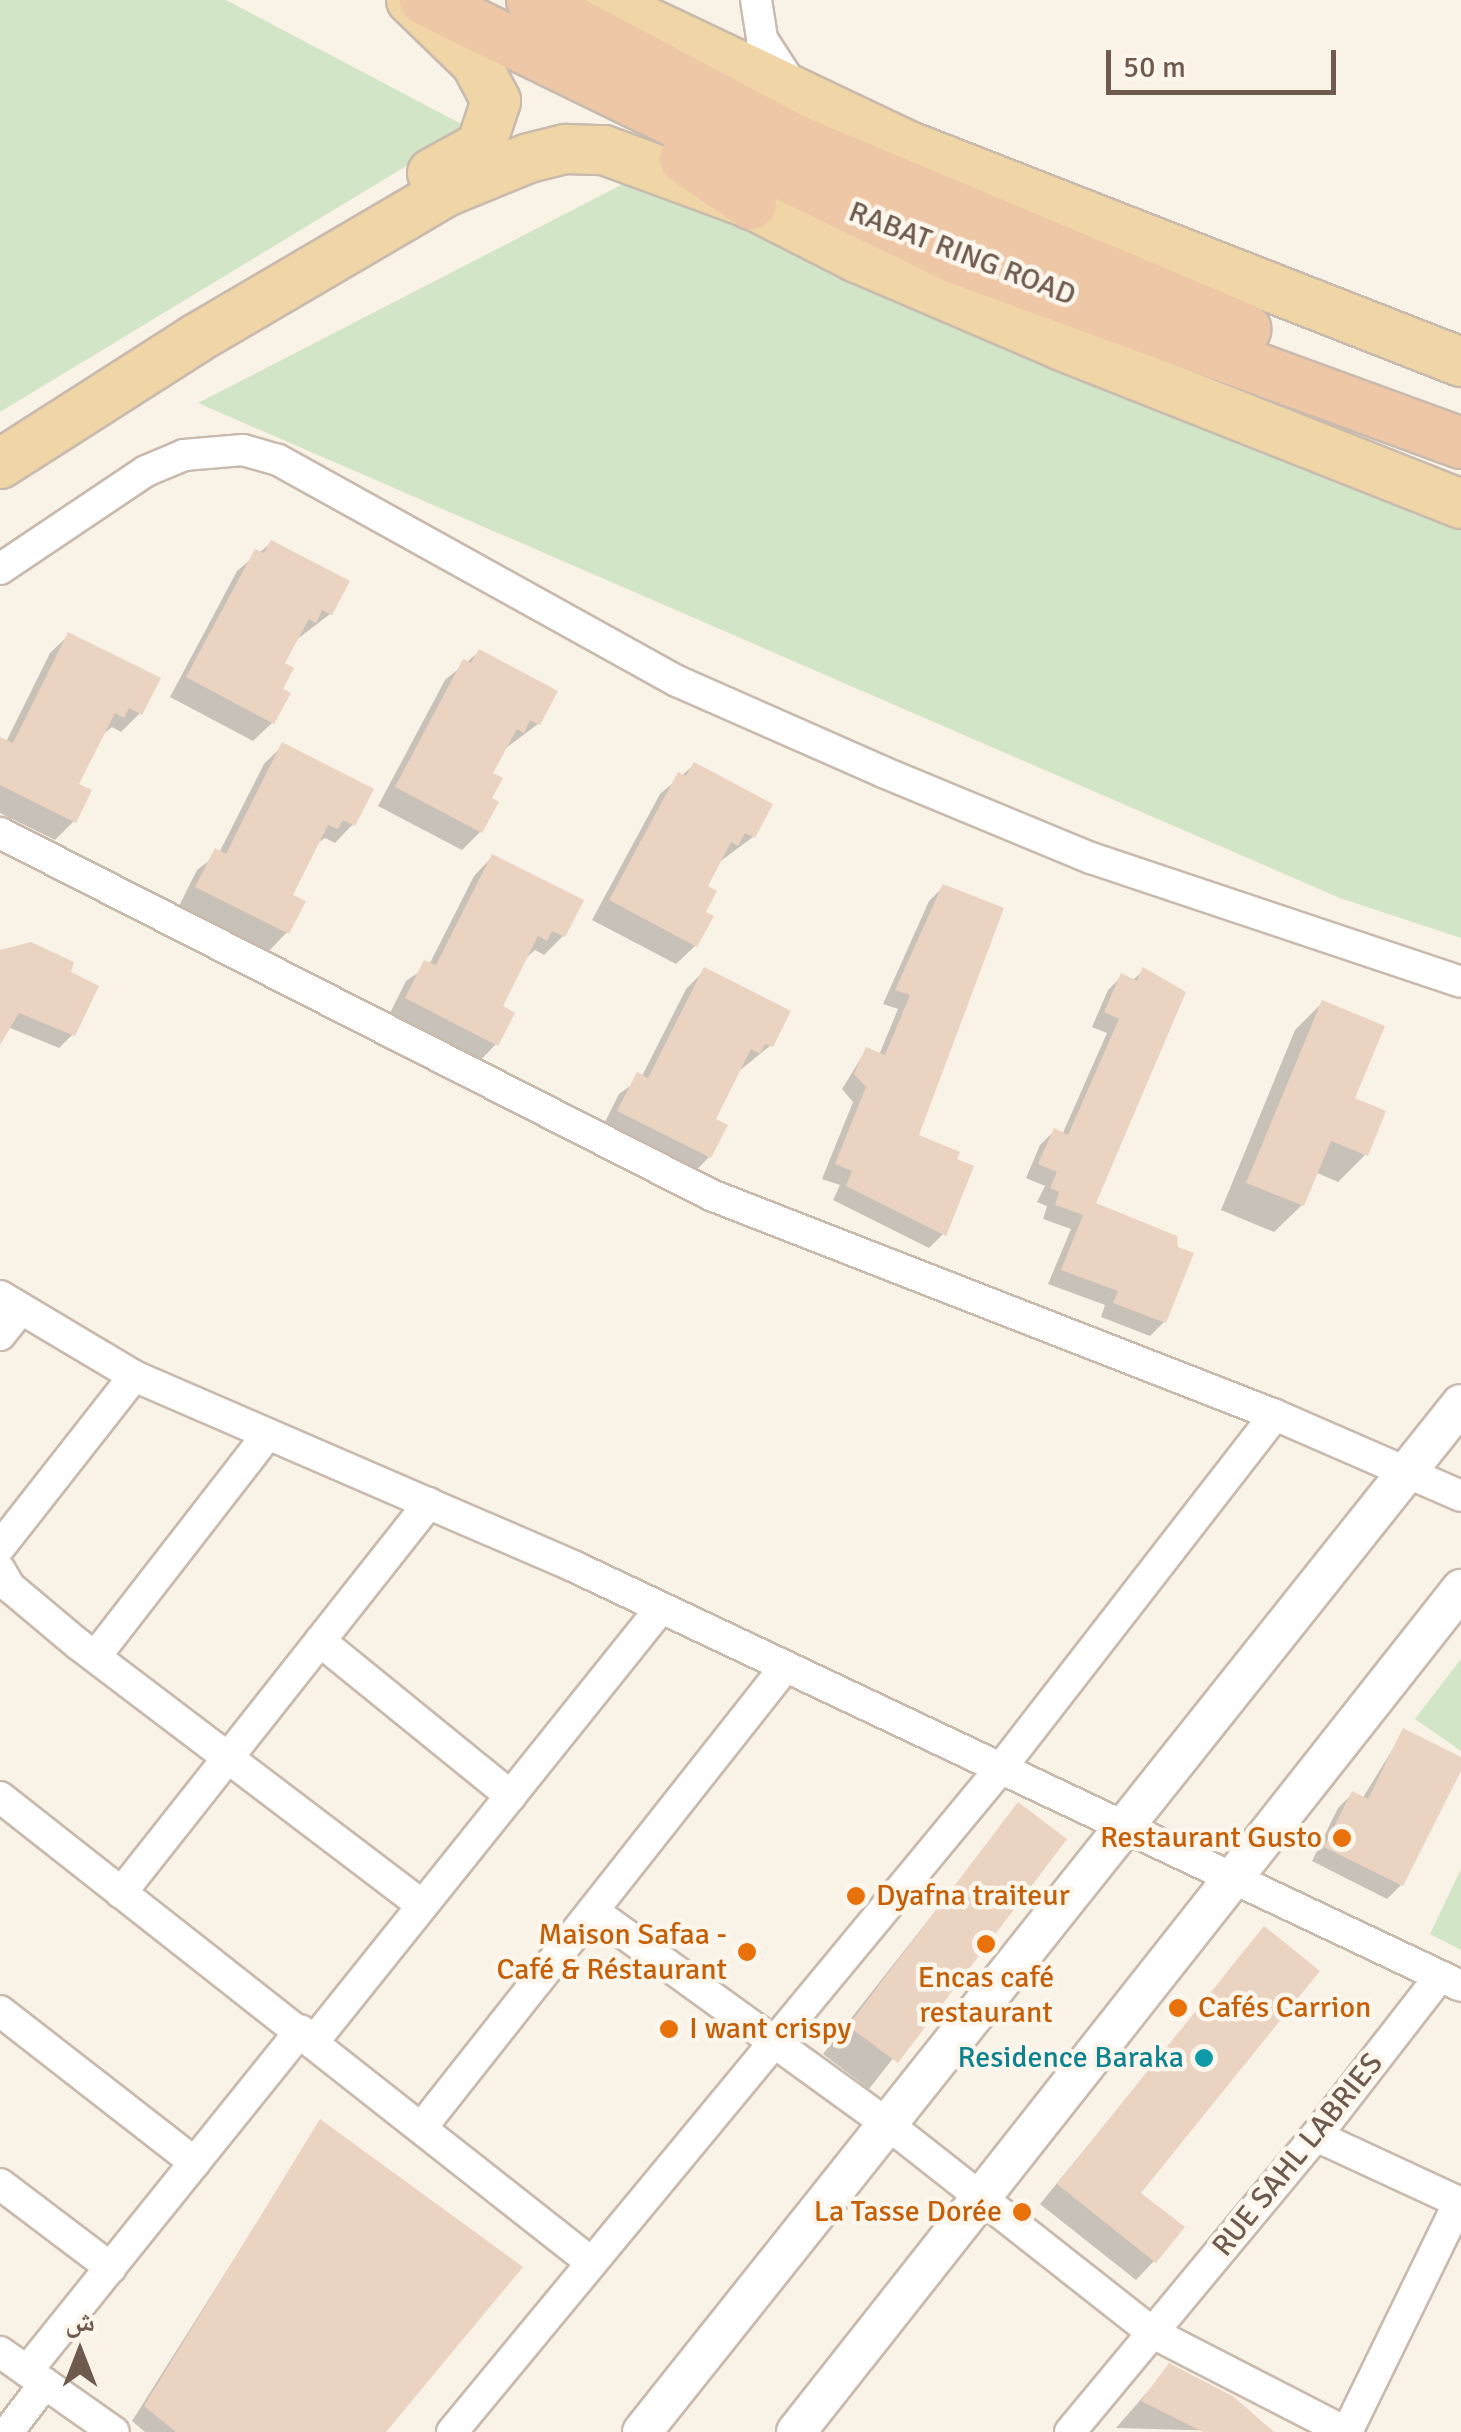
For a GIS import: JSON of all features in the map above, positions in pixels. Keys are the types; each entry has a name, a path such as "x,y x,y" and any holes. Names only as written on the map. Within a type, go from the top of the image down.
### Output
{"highway":[{"name":"RABAT RING ROAD","path":"426,0 955,258 1461,443"},
{"name":"RABAT RING ROAD","path":"532,0 791,138 922,198 1276,341 1461,408"},
{"path":"484,30 552,88 688,160 751,204"}],"main road":[{"path":"0,430 481,146 496,101 476,63 412,0"},
{"path":"602,0 818,106 1081,218 1461,362"},
{"path":"0,464 197,338 448,191 529,158 566,149 604,150 751,204 857,258 1062,346 1461,504"}],"street":[{"path":"756,0 772,63 818,106"},
{"path":"0,569 146,471 184,456 243,450 278,460 677,682 1091,858 1461,982"},
{"path":"7,845 710,1196 1275,1415 1461,1496"},
{"path":"0,1336 11,1302 134,1376 661,1608 1001,1768 1130,1824 1450,1980"},
{"path":"0,1547 134,1376"},
{"path":"642,2432 890,2126 1461,1404"},
{"path":"452,2432 1001,1768 1275,1415"},
{"path":"95,1656 268,1434"},
{"path":"121,1893 429,1503"},
{"path":"0,1570 10,1587 95,1656 231,1754 420,1904"},
{"path":"796,2432 1461,1589"},
{"path":"8,2432 36,2377 111,2268 195,2163 511,1796 661,1608"},
{"path":"320,1641 511,1796"},
{"path":"422,2127 786,1666"},
{"path":"0,1797 592,2262"},
{"path":"593,1911 890,2126 1152,2332 1331,2429 1460,2202 1316,2136"},
{"name":"RUE SAHL LABRIES","path":"1070,2432 1450,1980"},
{"path":"0,2011 195,2163"},
{"path":"0,2184 111,2268"},
{"path":"0,2352 114,2432"}],"green space":[{"path":"0,0 226,0 469,128 0,412"},
{"path":"629,181 1461,527 1461,938 1340,898 198,403"},
{"path":"1461,1659 1461,1751 1415,1719"},
{"path":"1461,1869 1461,1950 1430,1934"}],"building":[{"path":"271,540 350,581 332,615 322,610 316,623 309,619 285,663 294,668 283,689 291,693 274,724 186,677 255,549 264,553"},
{"path":"68,632 161,678 142,715 129,708 124,718 115,713 79,784 92,790 76,823 0,785 0,737 13,743"},
{"path":"479,649 558,691 540,725 530,720 524,733 517,729 493,773 503,778 492,798 499,802 482,833 395,787 463,659 471,663"},
{"path":"282,742 374,789 355,826 343,820 338,829 328,825 293,895 306,901 289,934 195,887 215,848 226,854"},
{"path":"694,762 773,804 755,838 745,833 738,846 731,842 708,886 717,891 706,912 714,916 697,947 609,900 678,772 686,776"},
{"path":"492,854 584,900 565,937 552,931 547,941 538,936 503,1006 515,1013 498,1046 405,998 424,960 436,965"},
{"path":"943,884 1004,908 919,1135 960,1152 957,1159 974,1166 946,1236 846,1186 852,1171 835,1164 866,1087 854,1074 866,1047 885,1055 910,995 895,990"},
{"path":"31,942 74,962 71,972 99,986 75,1036 19,1013 0,1045 0,950"},
{"path":"704,967 791,1011 773,1047 765,1044 760,1054 751,1049 716,1119 728,1125 711,1158 617,1111 637,1072 648,1078"},
{"path":"1143,967 1186,992 1096,1203 1177,1236 1178,1247 1194,1253 1166,1323 1113,1303 1118,1291 1061,1270 1083,1215 1055,1205 1059,1192 1050,1188 1057,1172 1038,1164 1054,1128 1068,1135 1119,1019 1104,1012 1121,973 1137,981"},
{"path":"1322,1000 1385,1026 1355,1098 1386,1111 1368,1156 1331,1141 1304,1206 1246,1183"},
{"path":"1403,1728 1461,1757 1461,1771 1403,1886 1324,1847 1352,1791 1368,1799"},
{"path":"1018,1802 1067,1839 898,2063 848,2026"},
{"name":"Residence Baraka","path":"1264,1926 1320,1971 1141,2193 1185,2227 1156,2263 1057,2184"},
{"path":"320,2119 523,2267 386,2432 176,2432 144,2406"},
{"path":"1169,2363 1234,2397 1274,2432 1203,2432 1141,2401"}],"place":[{"name":"Restaurant Gusto","path":"1342,1838"},
{"name":"Dyafna traiteur","path":"856,1896"},
{"name":"Encas café restaurant","path":"986,1944"},
{"name":"Maison Safaa - Café & Réstaurant","path":"747,1952"},
{"name":"Cafés Carrion","path":"1178,2008"},
{"name":"I want crispy","path":"669,2029"},
{"name":"Residence Baraka","path":"1204,2058"},
{"name":"La Tasse Dorée","path":"1022,2212"}]}
